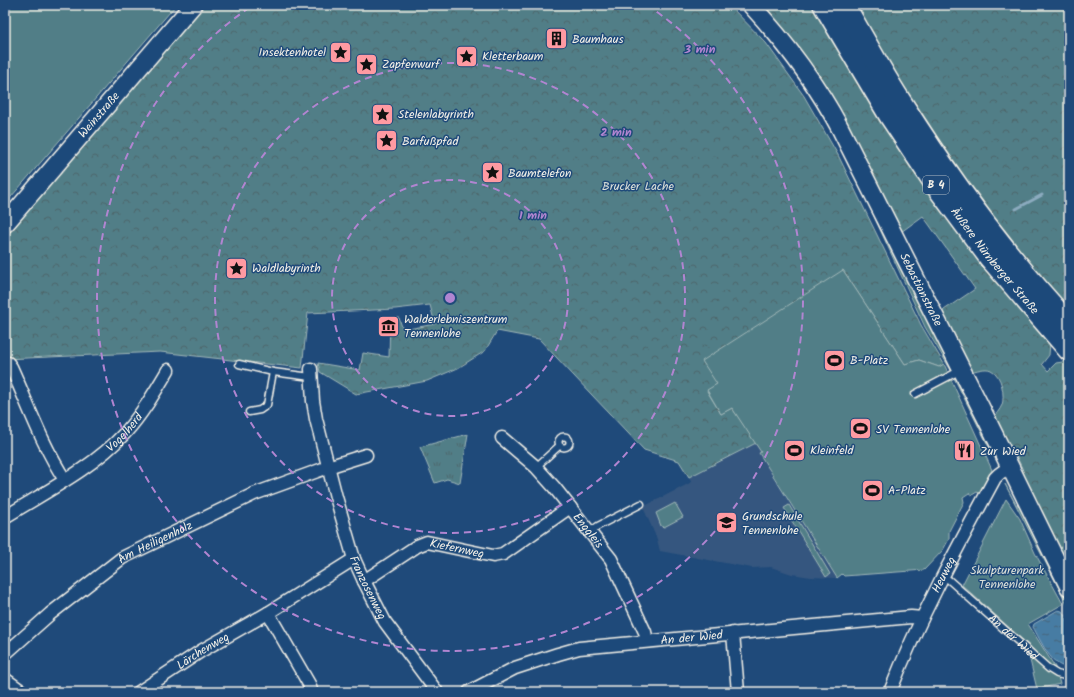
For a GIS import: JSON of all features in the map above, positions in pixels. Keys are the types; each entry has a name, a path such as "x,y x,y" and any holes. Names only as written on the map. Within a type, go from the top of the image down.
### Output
{"highway":[{"name":"Äußere Nürnberger Straße","path":"824,5 896,126 942,194 1006,278 1069,350"},
{"name":"Äußere Nürnberger Straße","path":"844,5 904,107 949,174 1005,250 1069,324"}],"street":[{"name":"Weinstraße","path":"5,224 193,5"},
{"name":"Sebastianstraße","path":"750,5 790,50 826,102 881,206 1069,588"},
{"path":"5,363 8,363 11,367 44,441 57,468 65,480"},
{"name":"Vogelherd","path":"5,517 65,480 102,454 124,434 143,410 168,370"},
{"name":"Franzosenweg","path":"311,373 313,401 328,468 354,559 385,622 437,692"},
{"name":"Enggleis","path":"502,438 536,467 554,486 615,564 645,632 647,641"},
{"path":"328,468 366,455"},
{"name":"Heuweg","path":"890,692 899,668 942,576 995,478 1010,466"},
{"name":"Am Heiligenholz","path":"5,654 50,614 122,558 254,494 328,468"},
{"name":"Kiefernweg","path":"364,581 417,546 427,542 493,556 503,554 570,507"},
{"name":"Lärchenweg","path":"139,692 201,651 268,613 354,559"},
{"path":"268,613 310,684 312,690 311,692"},
{"name":"An der Wied","path":"469,692 516,668 579,648 911,616 922,618"},
{"path":"732,633 738,692"},
{"path":"5,679 23,692"}],"lane":[{"path":"239,364 273,372 311,373"},
{"path":"915,394 962,370"},
{"path":"249,412 260,410 267,405 273,372"},
{"path":"536,467 559,446"},
{"path":"590,532 598,526 641,504"},
{"name":"An der Wied","path":"942,576 949,580 1049,669 1056,674 1069,678"}],"shaded area":[{"name":"Grundschule Tennenlohe","path":"756,443 761,452 759,453 778,485 837,578 811,577 792,574 771,567 752,568 660,551 657,539 643,507 692,482 689,477"}],"green space":[{"path":"5,5 176,5 5,204"},
{"name":"Brucker Lache","path":"200,5 729,5 766,43 804,96 838,155 921,325 944,364 939,367 919,360 905,364 843,270 717,384 707,391 721,414 732,408 756,443 689,477 679,461 644,450 539,339 497,331 485,351 458,368 427,381 356,394 320,372 318,363 360,370 363,353 389,357 390,318 399,318 403,330 435,324 430,305 395,309 308,313 302,368 160,352 5,359 5,232"},
{"path":"758,5 816,5 1050,343 1049,355 1042,364 1048,371 1056,363 1069,361 1069,574 1031,496 1022,468 1013,449 1005,441 993,419 1003,401 1002,386 998,376 989,369 969,372 941,312 975,289 923,216 901,232"},
{"path":"853,5 1069,5 1069,312 950,163"},
{"path":"788,56 814,92 851,156 955,368 952,372 925,327 847,158 810,94 785,58"},
{"name":"SV Tennenlohe","path":"843,270 905,364 919,360 939,367 944,364 992,470 979,493 977,492 972,495 969,493 963,497 964,502 949,531 949,539 943,550 924,570 844,576 842,574 837,578 759,453 761,452 732,408 721,414 707,390 717,384 702,361"},
{"path":"954,378 957,378 997,457 994,457"},
{"path":"468,434 460,483 447,479 435,483 420,447"},
{"path":"1005,484 1017,506 1020,507 1032,523 1069,597 1069,608"},
{"name":"Skulpturenpark Tennenlohe","path":"1006,499 1020,519 1035,553 1063,604 1028,624 1055,667 1060,684 1037,689 1029,656 1034,650 962,585"},
{"path":"675,503 683,517 664,527 661,526 656,513"},
{"path":"789,505 830,574 826,577 784,508"}],"water":[{"path":"1058,610 1062,611 1069,624 1069,667 1057,663 1052,658 1033,627 1034,624"}],"waterway":[{"path":"1016,209 1042,195"}],"place":[{"name":"Baumhaus","path":"557,39"},
{"name":"Insektenhotel","path":"341,52"},
{"name":"Kletterbaum","path":"467,56"},
{"name":"Zapfenwurf","path":"367,64"},
{"name":"Stelenlabyrinth","path":"383,114"},
{"name":"Barfußpfad","path":"387,141"},
{"name":"Baumtelefon","path":"493,173"},
{"name":"Waldlabyrinth","path":"237,268"},
{"name":"Walderlebniszentrum Tennenlohe","path":"389,326"},
{"name":"B-Platz","path":"834,360"},
{"name":"SV Tennenlohe","path":"860,429"},
{"name":"Kleinfeld","path":"795,450"},
{"name":"Zur Wied","path":"964,451"},
{"name":"A-Platz","path":"873,490"},
{"name":"Grundschule Tennenlohe","path":"726,523"}]}
